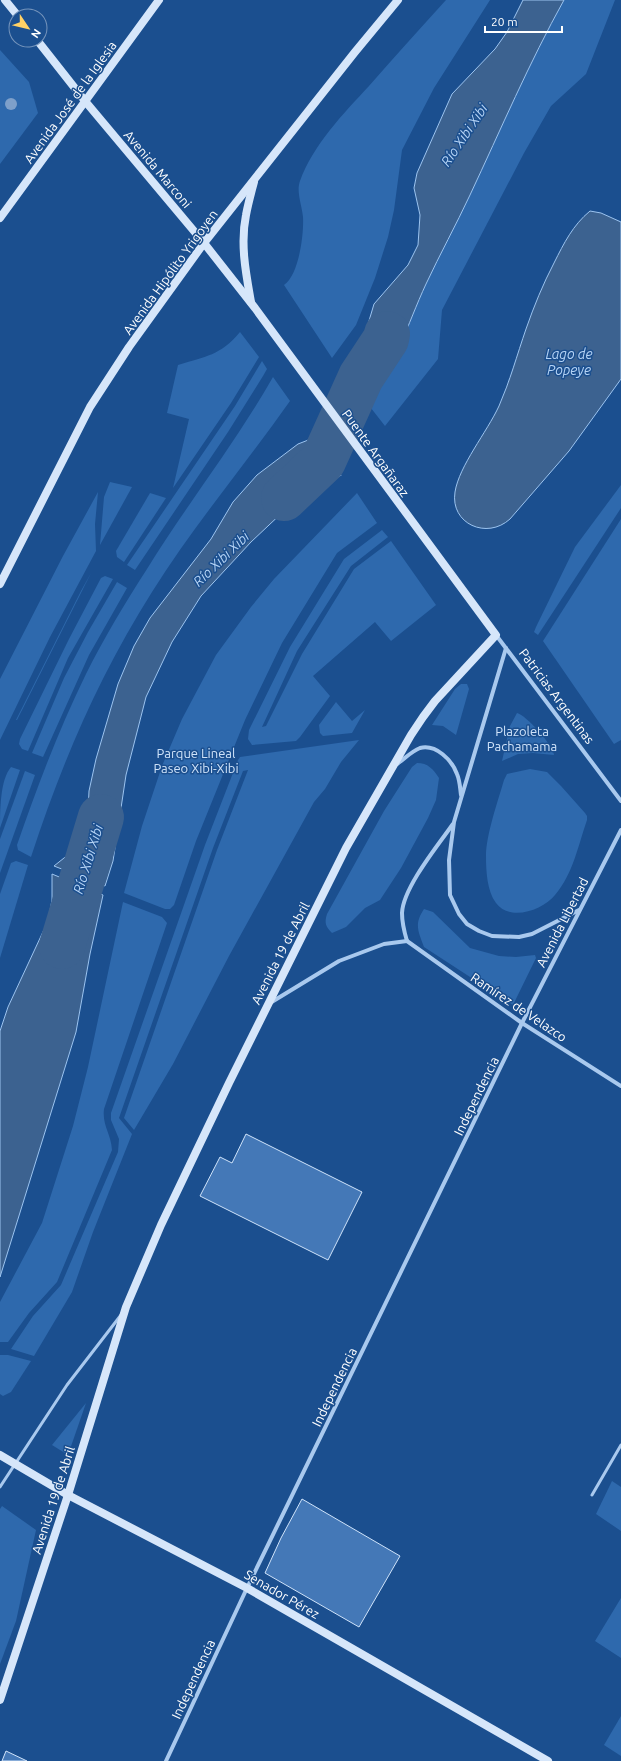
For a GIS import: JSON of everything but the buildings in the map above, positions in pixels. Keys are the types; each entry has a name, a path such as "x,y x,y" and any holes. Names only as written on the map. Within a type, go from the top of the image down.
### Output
{"main road":[{"path":"5,0 12,8"},
{"name":"Avenida José de la Iglesia","path":"0,218 159,0"},
{"name":"Avenida Hipólito Yrigoyen","path":"0,584 90,407 150,316 204,243 398,0"},
{"name":"Avenida Marconi","path":"43,48 85,101 204,243 260,315"},
{"path":"251,303 244,263 244,240 245,216 255,179"},
{"name":"Puente Argañaraz","path":"260,315 473,606"},
{"name":"Patricias Argentinas","path":"473,606 496,635"},
{"name":"Avenida 19 de Abril","path":"0,1700 68,1495 126,1307 161,1225 267,1005 346,848 392,767 435,701 496,635"},
{"name":"Senador Pérez","path":"0,1455 68,1495 247,1588 548,1761"}],"street":[{"name":"Patricias Argentinas","path":"496,635 621,800"},
{"path":"506,648 454,822 449,860 450,895 458,914 468,924 479,931 492,936 519,937 532,934 580,909"},
{"path":"392,767 419,748 430,747 441,753 455,768 460,782 461,796"},
{"path":"267,1005 339,961 384,944 407,941 403,926 402,912 408,892 454,822"},
{"name":"Avenida Libertad","path":"522,1023 621,830"},
{"name":"Ramírez de Velazco","path":"407,941 522,1023 621,1086"},
{"name":"Independencia","path":"166,1761 247,1588 522,1023"}],"lane":[{"name":"Avenida 19 de Abril","path":"0,1487 67,1385 126,1307"},
{"path":"592,1494 621,1445"}],"green space":[{"path":"446,0 490,0 434,88 402,150 394,210 388,237 375,278 356,325 332,358 284,285 293,273 300,254 303,233 303,217 299,194 300,181 313,155 330,130"},
{"path":"564,0 615,0 586,74 551,106 524,153 442,310 438,359 385,426 367,403 377,390 393,361 426,284 465,206 527,72"},
{"path":"0,50 29,82 38,113 0,164"},
{"path":"240,332 259,357 231,403 173,488 189,419 167,413 178,365 219,351 233,340"},
{"path":"262,361 267,369 228,432 135,570 127,565 235,406"},
{"path":"273,377 290,401 168,567 115,655 83,720 56,787 31,857 18,850 17,845 49,758 86,674 107,634 162,545 243,426"},
{"path":"110,482 132,487 100,545 104,497"},
{"path":"621,485 621,508 538,635 534,632 536,627 575,547"},
{"path":"98,492 95,524 96,551 50,637 0,740 0,679 63,556"},
{"path":"150,493 166,498 124,562 117,557 116,551"},
{"name":"Parque Lineal Paseo Xibi-Xibi","path":"357,493 377,523 337,553 282,643 245,720 196,841 174,905 170,909 165,909 124,893 142,826 162,766 182,719 216,655 251,607 274,579"},
{"path":"621,519 621,740 614,744 543,641"},
{"name":"Parque Lineal Paseo Xibi-Xibi","path":"382,530 388,537 351,566 297,651 262,727 266,726 302,654 354,569 391,541 436,605 391,641 375,622 313,676 330,696 296,741 252,745 248,739 249,730 290,647 344,559"},
{"path":"91,573 17,720 16,720 81,591"},
{"path":"105,576 113,579 68,658 28,751 22,749 19,744 20,739 69,639 101,578"},
{"path":"117,582 127,588 89,655 43,757 32,753 64,678 88,632"},
{"path":"461,684 467,684 469,689 456,735 443,726 432,725 455,689"},
{"path":"336,702 352,721 365,710 352,733 323,736 320,733 319,725"},
{"name":"Plazoleta Pachamama","path":"517,713 527,719 539,731 553,751 554,755 533,753 518,754 502,761 510,726"},
{"name":"Parque Lineal Paseo Xibi-Xibi","path":"359,740 341,762 325,789 314,802 229,956 173,1064 134,1130 124,1118 217,850 248,770 243,771 213,848 119,1118 132,1134 93,1232 72,1292 34,1356 11,1349 33,1316 61,1285 118,1152 119,1139 111,1120 111,1113 205,845 238,760 240,757"},
{"path":"417,763 430,767 439,778 436,800 428,818 401,868 380,900 365,908 346,927 332,933 326,925 327,914 384,811 412,767"},
{"path":"11,767 20,770 0,828 3,787 7,773"},
{"path":"530,769 547,772 585,813 587,820 571,869 555,895 543,905 535,909 518,913 509,912 502,909 496,903 489,887 486,856 488,838 507,774"},
{"path":"25,771 35,775 0,873 0,839"},
{"path":"16,861 28,865 0,958 0,894 11,863"},
{"path":"123,902 162,917 167,923 104,1109 104,1120 112,1150 57,1282 29,1313 8,1342 0,1342 0,1302 42,1223 73,1126 88,1067"},
{"path":"424,909 433,912 470,948 499,956 516,957 535,955 536,958 513,1005 424,947 418,928 418,923"},
{"path":"0,1355 8,1355 31,1361 11,1392 3,1396 0,1394"},
{"path":"86,1403 68,1455 52,1445"},
{"path":"612,1481 621,1487 621,1531 596,1514"},
{"path":"2,1506 36,1530 16,1621 0,1664 0,1509"},
{"path":"621,1598 621,1658 595,1641"},
{"path":"621,1716 621,1756 604,1745"}],"water":[{"path":"523,0 564,0 527,72 465,206 426,284 393,361 377,390 367,403 348,379 357,361 374,304 408,265 418,245 420,215 414,188 417,173 452,94 495,49 507,32"},
{"name":"Lago de Popeye","path":"590,211 601,213 621,222 621,379 569,451 510,519 501,525 491,528 481,528 472,525 464,520 458,513 455,503 455,492 462,471 499,406 532,312 542,287 561,248 579,222"},
{"path":"316,437 343,474 286,509 251,542 201,596 172,642 146,697 126,775 113,861 105,886 54,866 69,854 82,835 88,812 89,791 96,759 118,684 134,646 150,618 211,539 233,502 257,475 298,444"},
{"path":"52,874 103,895 90,954 76,1032 0,1277 0,1031 8,1007 48,921 52,900"}],"pier":[{"path":"316,435 344,473 344,476 342,476 314,436"}],"waterway":[{"name":"Río Xibi Xibi","path":"284,498 323,461 361,377 386,339 387,334"},
{"name":"Río Xibi Xibi","path":"62,946 101,817"}]}
